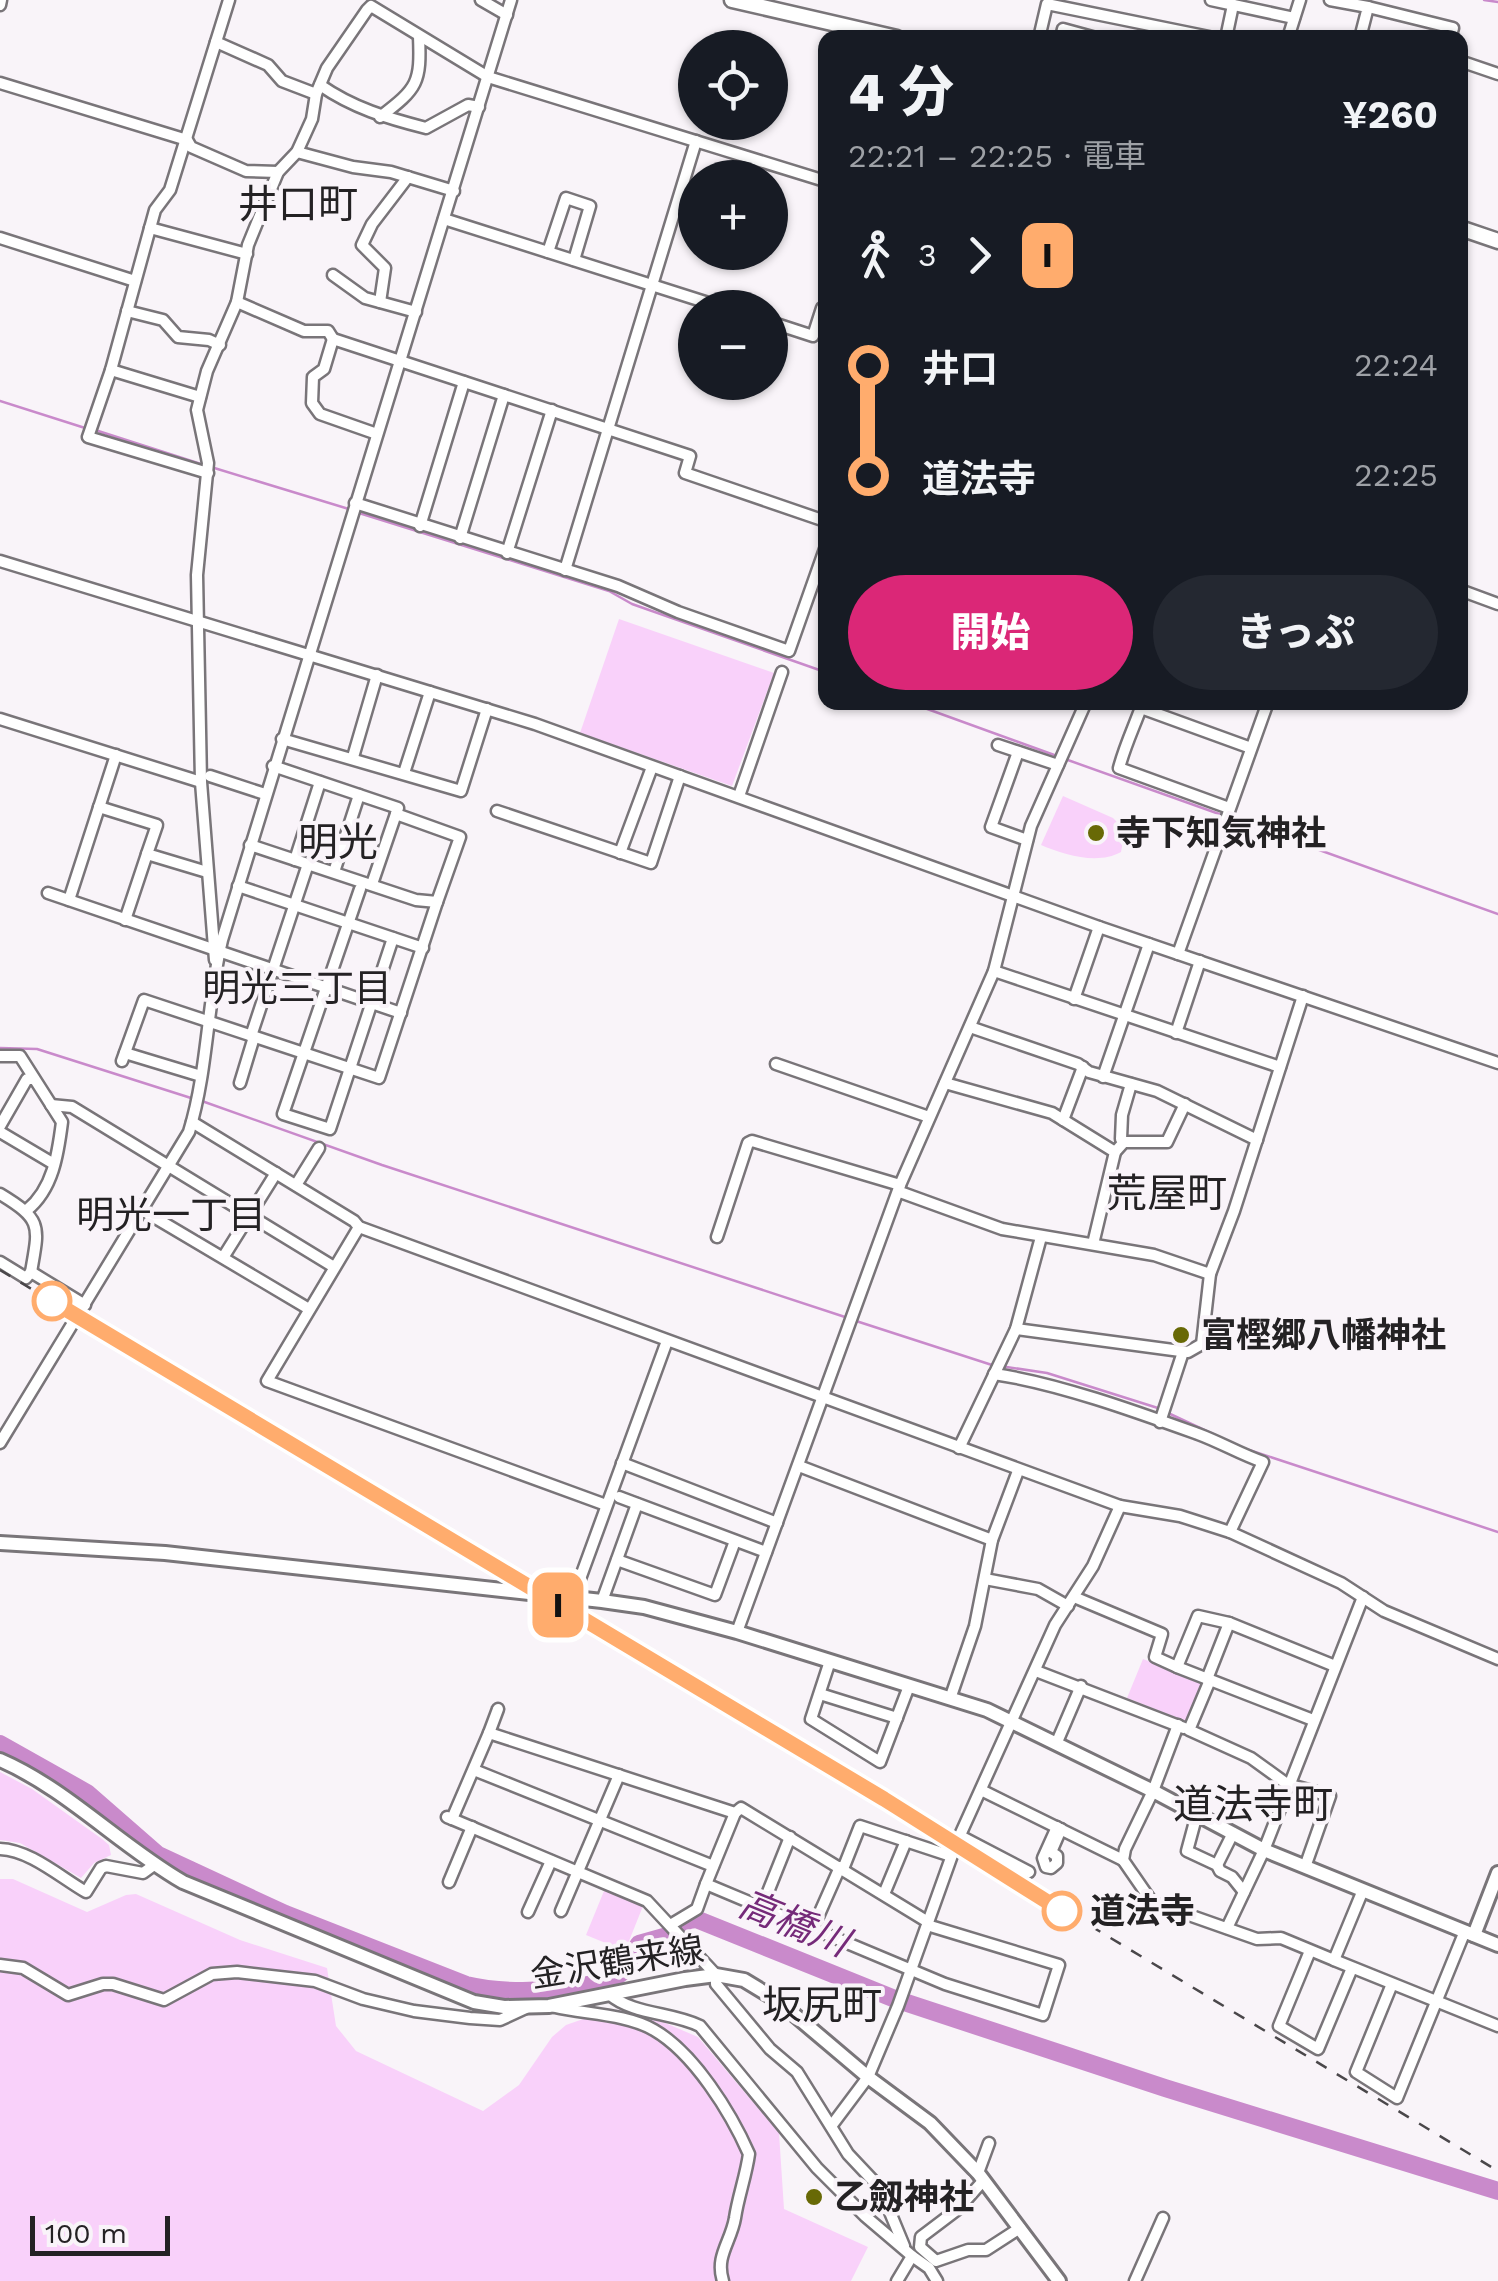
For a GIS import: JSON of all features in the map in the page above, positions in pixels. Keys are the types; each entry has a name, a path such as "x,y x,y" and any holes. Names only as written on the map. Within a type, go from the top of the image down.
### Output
{"highway":[{"path":"732,0 861,30"},
{"path":"1468,231 1498,242"}],"main road":[{"path":"0,1543 165,1553 644,1607 737,1632 1012,1720 1264,1850 1498,1945"},
{"name":"金沢鶴来線","path":"0,1760 43,1782 182,1882 474,2002 526,2008 549,2006 716,1975 732,1976 764,1990 930,2123 981,2177 1057,2280"},
{"path":"1469,1933 1498,1874"}],"street":[{"path":"208,468 88,438 155,210 170,190 229,0"},
{"path":"481,0 507,15"},
{"path":"0,1444 192,1122 216,955 511,0"},
{"path":"1211,0 1294,18"},
{"path":"1290,30 1300,0"},
{"path":"1330,0 1452,30"},
{"path":"1042,30 1047,4 1069,4 1180,30"},
{"path":"1228,30 1233,5"},
{"path":"216,955 207,872 196,575 208,468 197,410 208,371 237,302 248,245 278,172 297,152 312,119 327,68 371,6 488,76 818,179"},
{"path":"1362,30 1368,7"},
{"path":"380,117 405,98 420,72 419,36"},
{"path":"216,42 268,65 282,81 318,89 380,117 426,128 468,105 480,106"},
{"path":"1468,63 1498,74"},
{"path":"0,83 187,140 190,147 246,171 278,172"},
{"path":"565,570 696,141"},
{"path":"297,152 454,191"},
{"path":"380,302 385,268 362,245 372,224 408,177"},
{"path":"548,252 566,198 590,206 574,260"},
{"path":"444,219 678,292"},
{"path":"150,228 247,254"},
{"path":"0,238 134,281"},
{"path":"332,274 354,292 416,312"},
{"path":"237,302 304,331 328,331 333,340 399,363 690,456 685,473 818,519"},
{"path":"127,311 163,320 178,337 220,345"},
{"path":"788,328 813,336 818,320"},
{"path":"333,340 324,369 313,377 312,403 320,414 377,434"},
{"path":"111,370 200,397"},
{"path":"420,526 464,382"},
{"path":"460,538 504,395"},
{"path":"507,552 552,410"},
{"path":"353,508 618,586 790,652 818,570"},
{"path":"0,560 487,709 1099,927 1498,1062"},
{"path":"1468,593 1498,604"},
{"path":"738,796 782,672"},
{"path":"352,757 378,676"},
{"path":"404,773 430,692"},
{"path":"282,739 461,791 487,709"},
{"path":"737,1632 900,1189 994,971 1016,896 1027,840 1083,710"},
{"path":"1140,710 1119,768 1227,814"},
{"path":"1152,710 1251,748"},
{"path":"1178,954 1265,710"},
{"path":"0,718 116,755 265,794"},
{"path":"998,746 1061,760"},
{"path":"1018,752 991,827 1027,840"},
{"path":"69,900 116,755"},
{"path":"274,766 398,808 372,884"},
{"path":"620,853 652,767"},
{"path":"498,812 650,864 680,776"},
{"path":"295,860 320,782"},
{"path":"334,872 359,795"},
{"path":"99,807 157,825 125,920"},
{"path":"201,1076 124,1057 144,1000 379,1078 460,837 396,814"},
{"path":"250,844 416,900 438,902"},
{"path":"147,854 207,872"},
{"path":"240,1083 308,864"},
{"path":"238,886 423,948"},
{"path":"360,889 283,1114 330,1129 393,938"},
{"path":"48,893 216,955 401,1013"},
{"path":"1074,999 1099,927"},
{"path":"1104,1077 1149,944"},
{"path":"1176,1032 1200,961"},
{"path":"994,971 1280,1067"},
{"path":"1016,1329 1183,1352 1202,1344 1210,1274 1302,996"},
{"path":"970,1028 1185,1104 1257,1140"},
{"path":"0,1056 20,1056 62,1122 44,1196 27,1210"},
{"path":"776,1064 928,1117"},
{"path":"1063,1120 1083,1068"},
{"path":"34,1079 27,1079 0,1129 54,1164"},
{"path":"944,1084 1052,1113 1114,1152"},
{"path":"1124,1142 1120,1139 1122,1115 1131,1084"},
{"path":"1094,1244 1114,1152 1124,1142 1167,1142 1185,1104"},
{"path":"51,1105 72,1107 334,1267"},
{"path":"192,1122 359,1227 1018,1471 1120,1506 1180,1516 1230,1532 1342,1582 1384,1611 1498,1659"},
{"path":"717,1237 752,1140 1002,1228 1154,1254 1210,1274"},
{"path":"296,1185 319,1148"},
{"path":"224,1256 276,1173"},
{"path":"0,1194 27,1210 38,1231 26,1278 0,1262"},
{"path":"142,1210 309,1309"},
{"path":"359,1227 266,1380 606,1504"},
{"path":"959,1448 1016,1329 1041,1236"},
{"path":"30,1272 85,1305"},
{"path":"572,1598 668,1341"},
{"path":"1161,1421 1183,1352"},
{"path":"997,1368 1202,1435 1262,1462 1230,1532"},
{"path":"0,1413 14,1421"},
{"path":"622,1463 777,1523"},
{"path":"799,1466 992,1540"},
{"path":"950,1699 975,1626 992,1540 1018,1471"},
{"path":"618,1497 766,1552"},
{"path":"602,1601 637,1504"},
{"path":"832,2124 868,2076 900,2001 960,1836 1056,1625 1093,1566 1120,1506"},
{"path":"618,1560 715,1596 736,1541"},
{"path":"985,1579 1038,1590 1162,1634 1155,1656 1313,1720"},
{"path":"1228,1928 1264,1850 1363,1597"},
{"path":"1177,1667 1198,1616 1229,1623 1335,1666"},
{"path":"1124,1860 1124,1848 1209,1679 1229,1623"},
{"path":"830,1661 812,1719 880,1762 910,1686"},
{"path":"1036,1671 1184,1728 1251,1758 1288,1784 1330,1796 1305,1867"},
{"path":"1057,1742 1081,1686"},
{"path":"820,1694 897,1718"},
{"path":"498,1709 474,1770 449,1818 648,1900 716,1975 716,1984 770,2049 797,2072 848,2154 880,2188 904,2246"},
{"path":"489,1732 735,1813"},
{"path":"474,1770 713,1866"},
{"path":"560,1911 619,1775"},
{"path":"981,1790 1124,1860 1152,1902 1257,1938 1281,1938 1498,2026"},
{"path":"675,1928 697,1909 706,1884 713,1866 735,1813 741,1808 928,1924 1059,1965 1043,2015 911,1970 706,1884"},
{"path":"1197,1814 1188,1851 1217,1865 1244,1892"},
{"path":"813,1928 860,1826 952,1856"},
{"path":"449,1882 472,1827"},
{"path":"1217,1865 1233,1833"},
{"path":"960,1836 1030,1872"},
{"path":"762,1907 790,1837"},
{"path":"884,1894 906,1841"},
{"path":"0,1849 12,1850 37,1862 86,1892 106,1866 143,1873 154,1865"},
{"path":"528,1912 550,1861"},
{"path":"1334,1960 1363,1890"},
{"path":"1392,1984 1356,2072 1397,2098 1469,1933"},
{"path":"1310,1951 1279,2026 1318,2049 1352,1968"},
{"path":"0,1965 23,1968 68,1995 113,1984 164,2000 212,1974 237,1972 315,1980 363,1999 451,2016 500,2020 526,2008"},
{"path":"610,1994 627,2006 680,2017 700,2026 816,2168 864,2216 929,2268 937,2281"},
{"path":"549,2006 654,2030 688,2056 702,2076 748,2154 734,2221 719,2262 723,2281"},
{"path":"989,2143 981,2177 958,2208 921,2237 920,2248 936,2261 968,2250 986,2250 1020,2228"},
{"path":"1135,2281 1163,2218"},
{"path":"897,2281 912,2256"}],"shaded area":[{"path":"619,619 774,673 732,786 580,733"},
{"path":"1063,796 1113,818 1125,830 1121,852 1092,858 1041,845"},
{"path":"1143,1659 1204,1683 1188,1722 1127,1698"},
{"path":"0,1772 32,1789 102,1839 109,1845 111,1855 94,1863 81,1878 20,1843 0,1840"},
{"path":"0,1879 13,1879 87,1912 136,1894 240,1940 327,1968 336,2026 356,2051 483,2111 519,2085 552,2037 566,2025 612,2009 642,2013 698,2037 779,2133 784,2209 868,2247 851,2281 0,2281"},
{"path":"604,1891 643,1906 625,1951 586,1935"}],"waterway":[{"path":"1484,0 1498,2"},
{"path":"0,401 85,428"},
{"path":"92,429 204,465"},
{"path":"211,467 352,510"},
{"path":"359,513 609,591 632,604 818,670"},
{"path":"930,710 1057,756"},
{"path":"1065,759 1222,815"},
{"path":"1230,818 1498,914"},
{"path":"0,1048 37,1049 191,1098"},
{"path":"199,1100 382,1165 845,1317"},
{"path":"853,1320 992,1365"},
{"path":"1000,1366 1047,1373 1161,1409"},
{"path":"1168,1413 1215,1435"},
{"path":"1240,1447 1498,1532"},
{"name":"高橋川","path":"0,1744 87,1793 158,1855 285,1914 466,1985 539,1991 612,1980 639,1944 671,1935 688,1920 696,1919 895,1999 1498,2191"}],"railway":[{"path":"0,1270 1498,2171"}],"train":[{"name":"I","path":"52,1301 884,1799 1062,1911"}],"place":[{"name":"寺下知気神社","path":"1096,833"},
{"name":"富樫郷八幡神社","path":"1181,1335"},
{"name":"道法寺","path":"1062,1911"},
{"name":"乙劔神社","path":"814,2197"}],"district":[{"name":"井口町","path":"298,204"},
{"name":"明光","path":"338,842"},
{"name":"明光三丁目","path":"297,988"},
{"name":"荒屋町","path":"1167,1193"},
{"name":"明光一丁目","path":"171,1215"},
{"name":"道法寺町","path":"1253,1804"},
{"name":"坂尻町","path":"822,2005"}]}
